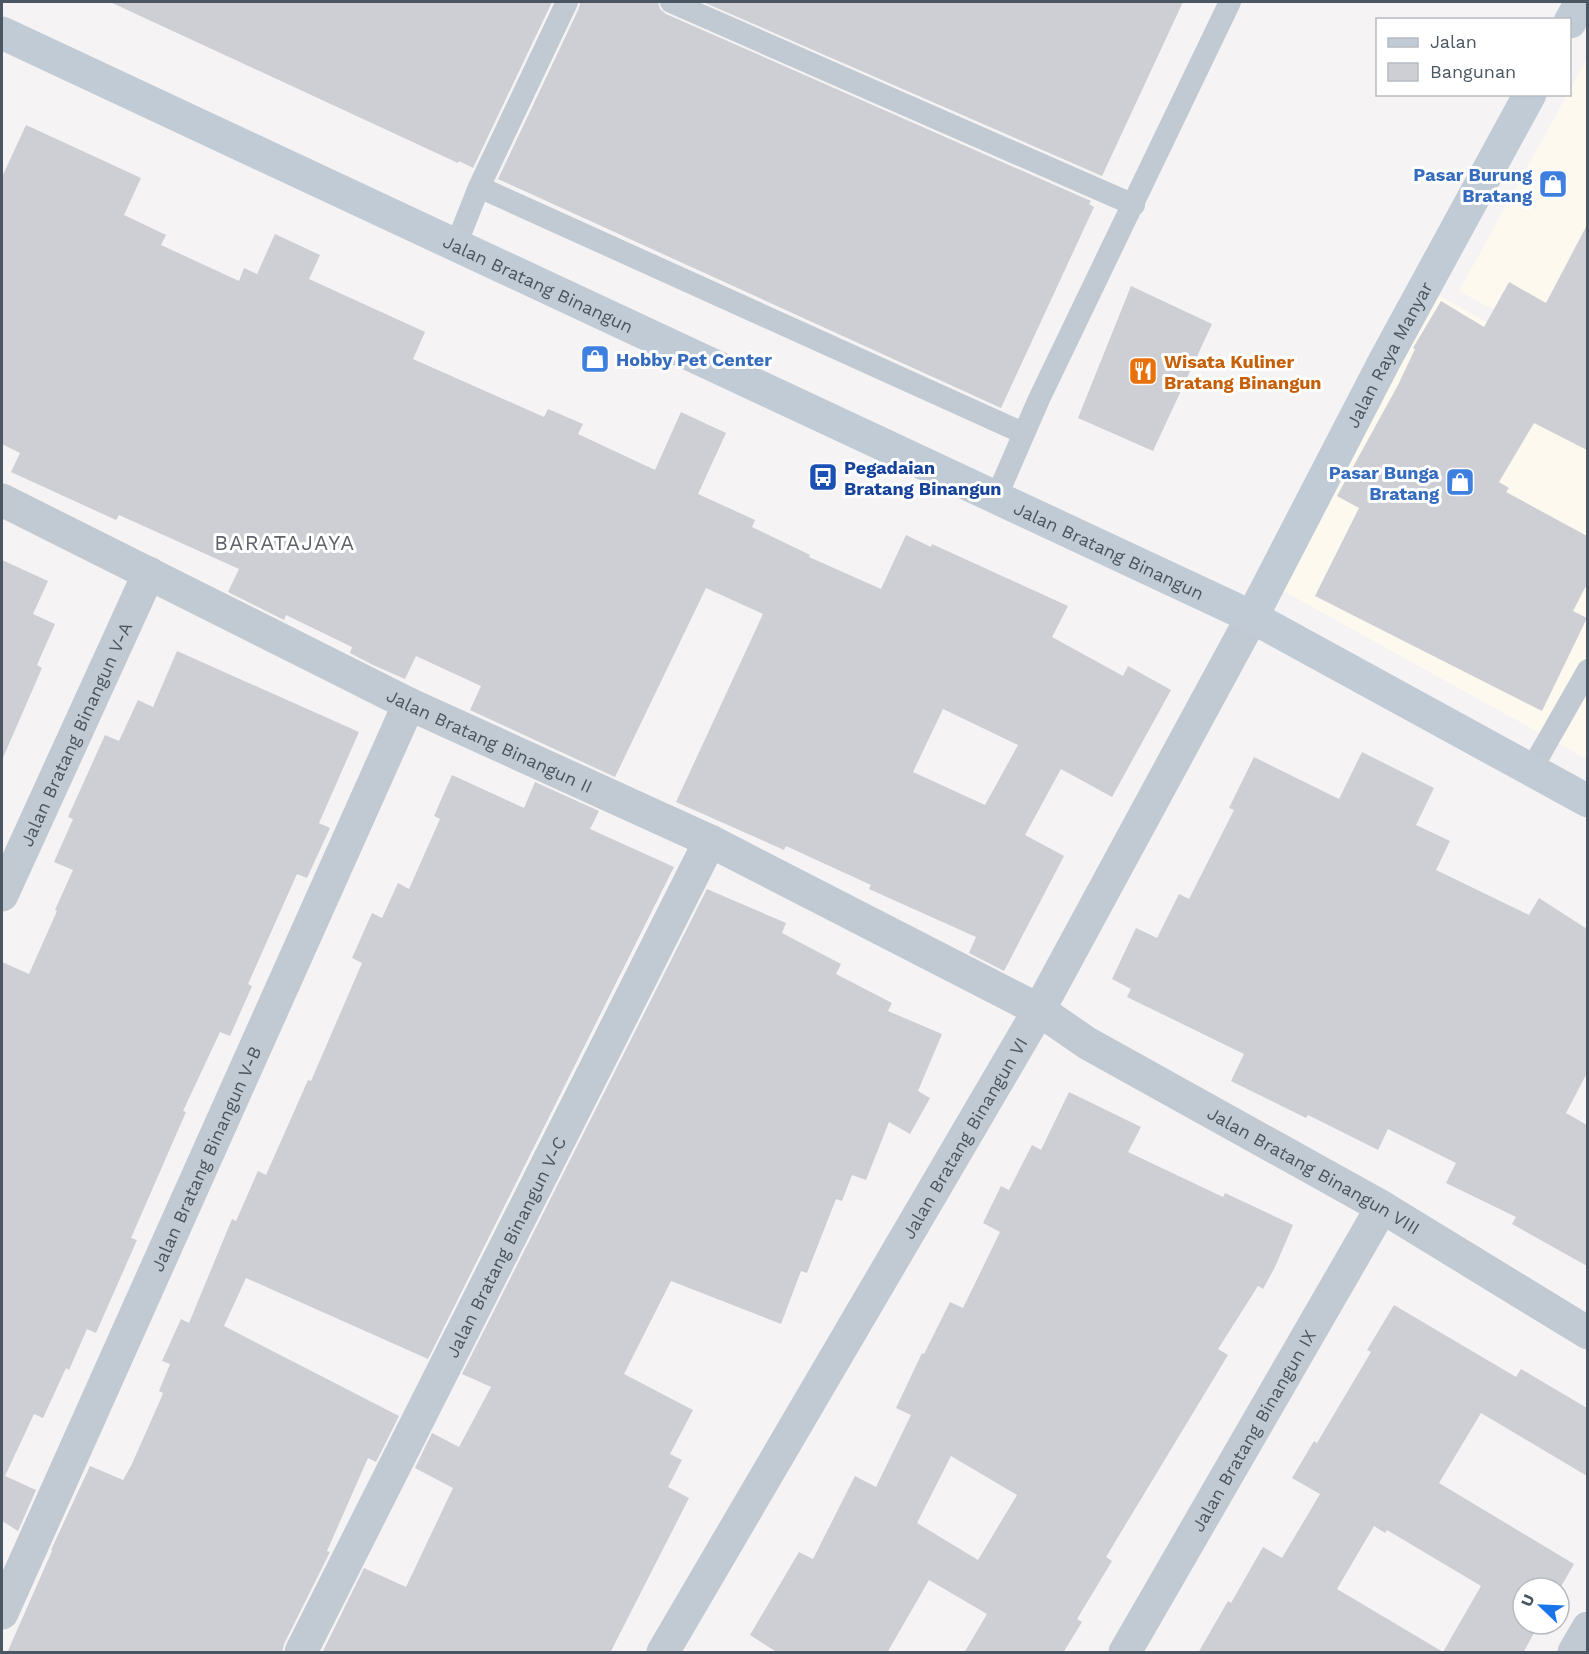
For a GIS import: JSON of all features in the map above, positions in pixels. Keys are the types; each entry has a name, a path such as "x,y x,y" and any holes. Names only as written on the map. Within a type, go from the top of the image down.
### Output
{"street":[{"path":"1571,19 1581,2"},
{"name":"Jalan Bratang Binangun","path":"2,33 1252,617 1587,801"},
{"name":"Jalan Raya Manyar","path":"1252,617 1385,360 1529,96"},
{"name":"Jalan Bratang Binangun II","path":"2,500 409,704 710,841 980,981"},
{"name":"Jalan Bratang Binangun V-A","path":"2,895 149,573"},
{"name":"Jalan Bratang Binangun VI","path":"663,1653 1039,1010 1252,617"},
{"name":"Jalan Bratang Binangun V-B","path":"2,1613 409,704"},
{"name":"Jalan Bratang Binangun V-C","path":"301,1653 710,841"},
{"name":"Jalan Bratang Binangun VIII","path":"980,981 1039,1010 1087,1043 1383,1207 1587,1333"},
{"name":"Jalan Bratang Binangun IX","path":"1125,1653 1383,1207"},
{"path":"1574,1653 1587,1628"}],"lane":[{"path":"456,245 479,187 567,2"},
{"path":"671,2 1134,205"},
{"path":"996,498 1023,434 1230,2"},
{"path":"479,187 1023,434"},
{"path":"1531,770 1587,669"}],"shaded area":[{"name":"Pasar Burung Bratang","path":"1587,58 1587,360 1459,291 1566,96 1571,96 1571,88"},
{"name":"Pasar Bunga Bratang","path":"1436,294 1587,377 1587,759 1276,587"}],"building":[{"path":"110,2 552,2 473,168"},
{"path":"580,2 658,2 660,9 666,14 1091,201 1089,204 1094,207 1001,408 498,179"},
{"path":"703,2 1183,2 1102,176"},
{"path":"26,125 141,178 124,215 166,235 161,245 239,281 244,268 257,274 275,234 320,255 309,279 425,332 413,359 544,417 548,409 583,424 578,434 655,470 681,412 726,433 698,494 755,520 752,527 810,555 809,557 881,589 906,535 931,547 932,544 1068,606 1052,637 1123,676 1128,666 1171,690 1112,797 1061,769 1025,835 1064,856 1004,971 969,953 976,937 869,889 871,885 786,846 784,850 676,802 763,614 706,588 615,777 470,710 481,686 416,656 405,679 373,665 350,653 352,647 286,615 284,620 228,592 239,569 119,515 116,520 11,472 20,453 2,444 2,177","holes":["943,709 1018,745 985,805 913,772"]},
{"name":"Pasar Bunga Bratang","path":"1587,225 1587,450 1534,423 1499,482 1509,488 1506,492 1587,536 1587,584 1573,611 1587,618 1542,711 1315,596 1359,508 1337,496 1398,385 1415,349 1413,348 1441,301 1484,327 1509,282 1546,303"},
{"name":"Wisata Kuliner Bratang Binangun","path":"1131,286 1212,324 1153,451 1078,418"},
{"path":"2,560 48,581 33,614 55,624 37,665 42,668 2,760"},
{"path":"177,651 359,732 319,823 330,828 307,878 297,874 248,984 252,986 230,1036 220,1032 183,1111 186,1112 131,1238 137,1240 96,1333 87,1329 69,1370 66,1368 43,1418 34,1414 5,1476 36,1490 18,1531 2,1521 2,962 29,974 73,870 54,862 73,819 68,817 105,735 119,741 138,700 153,707"},
{"path":"1362,752 1434,788 1416,825 1450,841 1436,870 1529,915 1539,898 1587,929 1587,1073 1566,1113 1587,1125 1587,1266 1512,1224 1516,1217 1446,1183 1456,1163 1388,1129 1378,1150 1308,1115 1306,1118 1231,1081 1244,1054 1127,997 1131,989 1112,979 1136,928 1157,938 1179,894 1189,899 1234,810 1229,808 1254,757 1339,799"},
{"path":"452,775 524,808 535,782 599,811 590,829 674,867 428,1359 246,1278 224,1326 399,1416 376,1462 368,1458 327,1551 330,1552 284,1644 282,1653 7,1653 90,1466 123,1480 131,1466 162,1396 163,1393 159,1391 170,1364 162,1361 181,1319 189,1323 232,1219 236,1221 258,1171 266,1175 308,1080 311,1081 362,963 352,958 372,913 382,918 398,883 409,889 440,819 434,816"},
{"path":"707,889 786,923 782,933 841,964 836,974 892,1003 888,1011 942,1034 918,1091 930,1098 910,1134 889,1122 866,1180 852,1175 842,1201 836,1199 807,1273 801,1271 781,1324 671,1281 624,1374 693,1410 670,1454 682,1460 668,1487 689,1498 610,1653 322,1653 364,1568 406,1587 453,1488 415,1468 432,1433 459,1447 491,1387 462,1374"},
{"path":"1069,1092 1141,1127 1128,1152 1223,1197 1225,1193 1293,1225 1263,1289 1258,1286 1218,1349 1228,1355 1106,1557 1112,1561 1077,1619 1082,1622 1063,1653 964,1653 987,1614 929,1580 887,1653 778,1653 750,1635 799,1552 813,1559 855,1476 876,1487 911,1415 896,1408 922,1353 924,1354 950,1302 963,1308 1000,1232 983,1223 1001,1186 1009,1190 1032,1145 1041,1150","holes":["951,1456 1017,1495 978,1560 917,1523"]},
{"path":"1394,1305 1516,1377 1521,1369 1587,1408 1587,1476 1481,1413 1439,1483 1574,1564 1567,1576 1511,1576 1511,1636 1532,1636 1523,1653 1198,1653 1228,1601 1231,1603 1263,1547 1282,1558 1320,1494 1292,1478 1314,1441 1317,1443 1371,1352 1367,1350","holes":["1374,1526 1385,1533 1387,1530 1481,1586 1443,1652 1337,1589"]}],"place":[{"name":"Pasar Burung Bratang","path":"1553,184"},
{"name":"Hobby Pet Center","path":"595,359"},
{"name":"Wisata Kuliner Bratang Binangun","path":"1143,371"},
{"name":"Pegadaian Bratang Binangun","path":"823,477"},
{"name":"Pasar Bunga Bratang","path":"1460,482"}],"district":[{"name":"BARATAJAYA","path":"285,542"}]}
